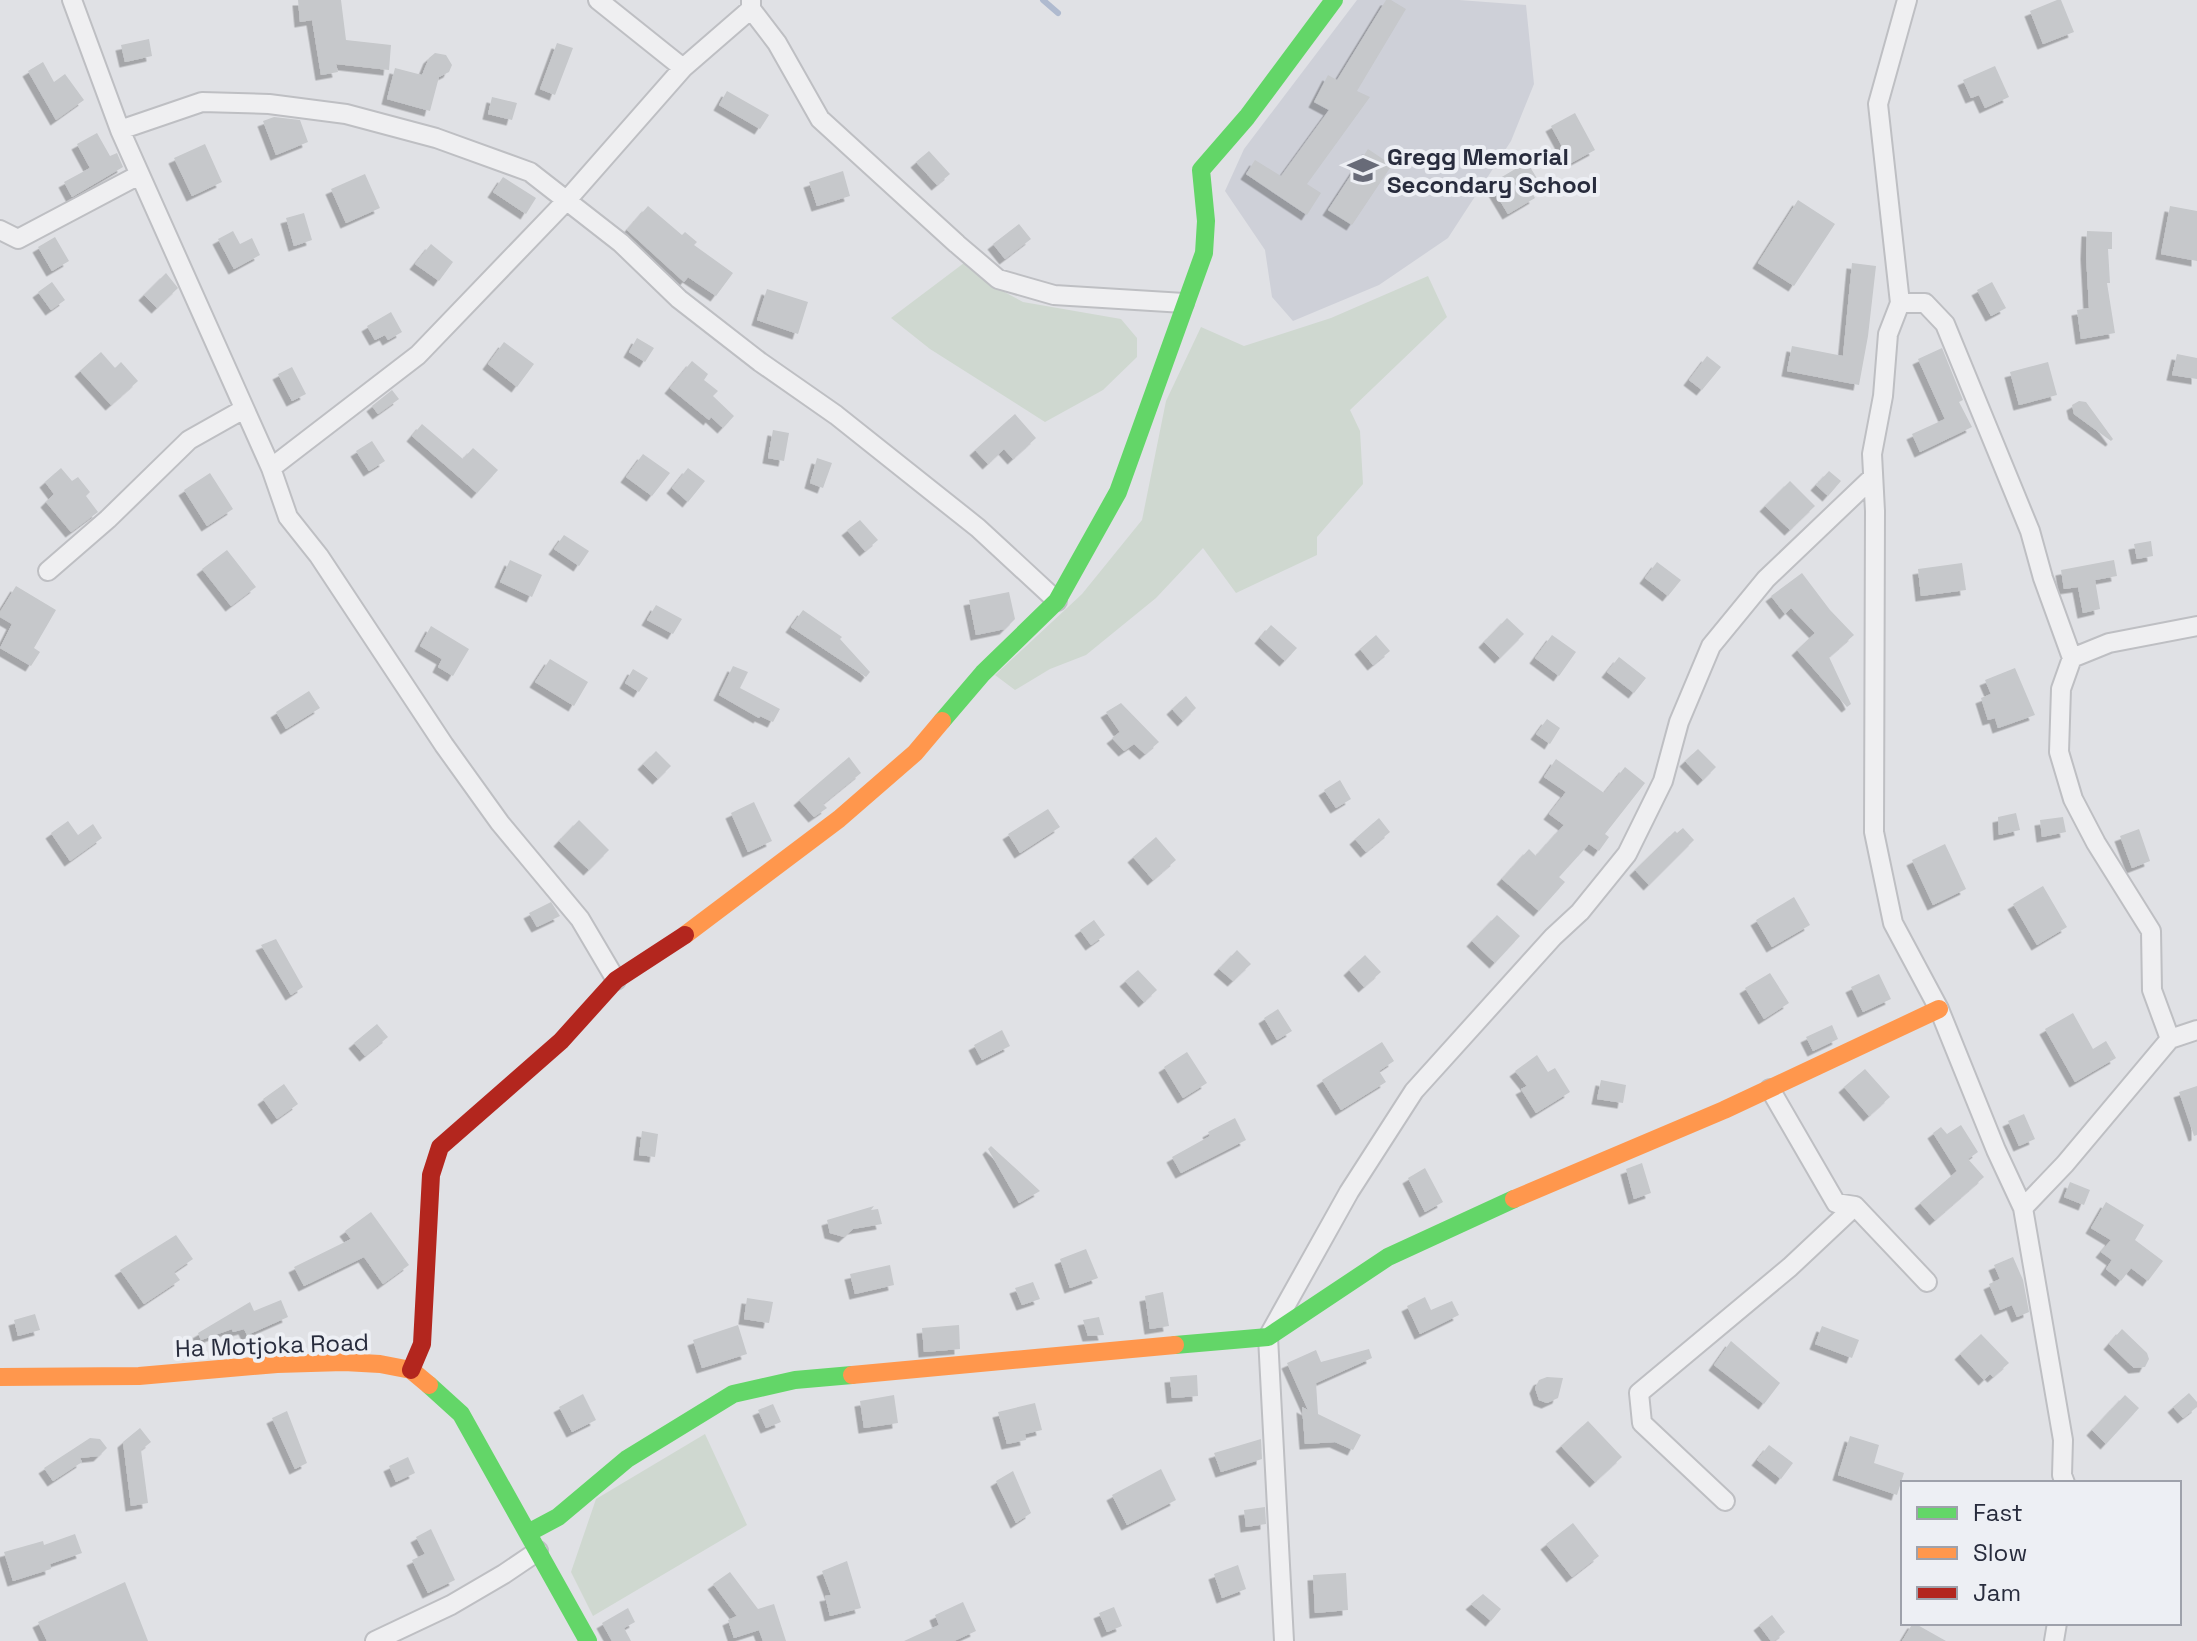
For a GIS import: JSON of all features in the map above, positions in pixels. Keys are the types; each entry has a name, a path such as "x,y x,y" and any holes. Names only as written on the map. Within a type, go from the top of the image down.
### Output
{"street":[{"path":"72,0 120,130 271,468 288,517 319,556 436,733 500,823 580,919 616,980"},
{"path":"598,0 683,68"},
{"path":"588,1641 461,1414 411,1370 422,1344 431,1175 440,1147 561,1041 616,980 690,931 839,819 915,753 983,673 1057,601 1118,492 1204,253 1206,221 1201,170 1247,117 1334,0"},
{"path":"1907,0 1878,104 1900,303 1888,334 1883,396 1872,454 1874,832 1893,923 1939,1009 2023,1208 2063,1440 2064,1481"},
{"path":"271,468 418,355 567,200 683,68 751,4 820,119 998,279 1054,295 1184,303"},
{"path":"120,130 202,102 269,104 346,114 436,138 530,172 621,243 679,299 760,362 836,415 978,528 1057,601"},
{"path":"0,230 18,239 139,175"},
{"path":"1900,303 1925,303 1945,324 2030,531 2043,578 2072,658 2061,689 2059,752 2073,799 2096,843 2151,931 2152,990 2170,1039"},
{"path":"48,571 108,519 189,440 244,409"},
{"path":"1284,1641 1268,1337 1349,1192 1414,1091 1553,937 1580,912 1627,854 1663,781 1679,722 1711,646 1766,579 1873,477"},
{"path":"2072,658 2109,643 2197,626"},
{"path":"528,1533 558,1517 627,1459 733,1394 795,1380 1268,1337 1388,1257 1770,1089 1939,1009"},
{"path":"2023,1208 2065,1164 2170,1039 2197,1030"},
{"path":"1770,1089 1836,1203 1855,1206 1927,1282"},
{"path":"1725,1501 1642,1423 1639,1393 1790,1267 1855,1206"},
{"name":"Ha Motjoka Road","path":"0,1377 139,1376 330,1362 380,1364 411,1370"},
{"path":"375,1641 451,1605 538,1551"}],"shaded area":[{"name":"Gregg Memorial Secondary School","path":"1357,0 1459,0 1526,5 1534,84 1511,141 1448,238 1379,285 1293,321 1272,297 1265,250 1225,191 1244,149"},
{"path":"964,263 997,288 1023,302 1121,319 1137,338 1137,357 1103,390 1045,422 930,349 891,318"},
{"path":"1428,276 1447,317 1350,410 1360,431 1363,484 1317,537 1317,555 1236,593 1203,548 1156,598 1086,655 1050,669 1015,690 995,675 1082,594 1142,520 1166,401 1201,327 1244,346 1331,318"},
{"path":"705,1434 747,1525 593,1616 571,1572 596,1499"}],"building":[{"path":"298,0 341,0 346,40 391,45 389,70 336,64 338,72 321,75 312,20 300,22"},
{"path":"1386,0 1406,9 1357,91 1370,97 1307,184 1321,193 1307,215 1246,174 1255,160 1281,176 1329,110 1314,102 1328,75 1337,80"},
{"path":"2061,0 2074,32 2043,44 2030,11"},
{"path":"149,39 152,56 125,62 121,45"},
{"path":"557,43 573,48 555,95 540,89"},
{"path":"435,53 446,55 452,65 449,72 439,77 430,111 387,99 395,68 422,75 429,58"},
{"path":"43,62 54,82 65,74 84,100 56,120 28,71"},
{"path":"1995,66 2009,97 1985,108 1979,95 1971,98 1963,80"},
{"path":"727,91 769,115 760,129 719,105"},
{"path":"492,97 517,103 512,120 488,114"},
{"path":"1575,113 1595,150 1571,163 1551,126"},
{"path":"274,117 300,120 308,142 276,155 263,121"},
{"path":"97,133 110,156 117,153 123,167 72,197 64,182 90,168 77,144"},
{"path":"205,144 222,182 192,196 174,158"},
{"path":"1368,149 1392,165 1352,225 1328,210"},
{"path":"929,151 950,174 937,185 916,162"},
{"path":"1527,162 1538,180 1528,186 1535,198 1508,214 1490,184"},
{"path":"843,171 850,196 817,206 809,182"},
{"path":"365,174 380,208 346,223 331,189"},
{"path":"503,177 536,198 526,214 493,192"},
{"path":"1798,200 1835,224 1794,286 1758,263"},
{"path":"648,206 682,235 685,232 697,242 694,245 733,273 716,296 688,277 684,282 627,230"},
{"path":"2170,206 2197,211 2197,261 2161,254"},
{"path":"304,213 312,240 294,246 286,218"},
{"path":"1019,224 1031,239 1005,259 993,244"},
{"path":"233,231 240,244 252,238 260,255 234,269 218,239"},
{"path":"2087,231 2112,232 2112,249 2108,249 2110,283 2107,283 2115,333 2081,339 2077,310 2089,308"},
{"path":"55,237 69,261 52,271 38,247"},
{"path":"431,244 453,262 439,281 415,264"},
{"path":"1852,263 1876,266 1859,385 1787,371 1792,346 1843,356"},
{"path":"166,273 178,288 157,308 144,295"},
{"path":"52,282 65,300 51,310 38,292"},
{"path":"1992,282 2006,308 1991,316 1977,290"},
{"path":"767,289 808,302 798,334 757,320"},
{"path":"391,312 402,332 388,340 385,335 375,340 367,326"},
{"path":"637,338 654,348 645,362 629,352"},
{"path":"504,342 534,364 517,387 488,364"},
{"path":"1942,348 1963,400 1959,402 1972,427 1920,452 1912,434 1945,419 1918,359"},
{"path":"101,352 115,368 121,362 138,381 111,405 80,371"},
{"path":"2177,354 2197,358 2197,379 2172,375"},
{"path":"1707,356 1721,367 1702,390 1689,380"},
{"path":"692,361 708,374 704,380 718,391 713,396 734,416 723,428 670,388"},
{"path":"2048,362 2057,395 2019,405 2010,372"},
{"path":"292,367 306,394 292,401 278,374"},
{"path":"392,390 399,399 378,414 372,406"},
{"path":"2079,401 2086,402 2113,439 2111,441 2074,414 2072,405"},
{"path":"1015,414 1036,438 1013,459 1004,449 988,464 975,450"},
{"path":"422,424 463,459 473,448 498,470 477,493 412,436"},
{"path":"773,430 789,433 784,461 768,458"},
{"path":"372,441 385,461 369,471 356,451"},
{"path":"643,454 670,473 652,496 626,477"},
{"path":"817,458 832,463 823,488 810,483"},
{"path":"61,468 72,481 78,477 90,492 86,496 98,512 71,532 46,502 54,494 45,482"},
{"path":"688,468 705,481 688,502 672,488"},
{"path":"1829,471 1841,481 1828,496 1816,485"},
{"path":"210,473 233,509 207,526 184,490"},
{"path":"1790,481 1815,506 1790,530 1765,506"},
{"path":"860,520 878,540 865,551 847,530"},
{"path":"564,535 589,551 579,566 554,549"},
{"path":"2151,541 2153,556 2137,559 2134,544"},
{"path":"227,550 256,587 231,606 202,569"},
{"path":"510,560 542,575 532,597 500,582"},
{"path":"2114,560 2117,576 2095,580 2100,609 2083,613 2078,587 2064,589 2061,570"},
{"path":"1657,562 1681,580 1668,596 1645,578"},
{"path":"1962,563 1966,590 1921,596 1918,569"},
{"path":"1802,573 1854,635 1829,657 1851,704 1847,707 1797,650 1815,633 1791,608 1785,614 1771,596"},
{"path":"16,586 56,610 34,648 40,652 31,666 0,648 12,624 0,617 0,612"},
{"path":"1009,592 1015,619 1005,629 976,635 969,600"},
{"path":"656,605 682,619 673,634 647,620"},
{"path":"803,610 842,637 840,639 870,672 866,677 791,627"},
{"path":"1507,618 1524,634 1500,658 1484,642"},
{"path":"1271,625 1297,648 1285,661 1260,638"},
{"path":"431,626 469,649 453,676 438,667 442,659 420,646"},
{"path":"1376,635 1390,651 1373,665 1360,649"},
{"path":"1552,635 1576,652 1559,676 1535,658"},
{"path":"1619,657 1646,678 1634,693 1607,672"},
{"path":"550,659 588,682 574,706 535,682"},
{"path":"733,666 748,672 740,688 780,709 773,722 759,718 719,695"},
{"path":"2015,668 2035,715 1998,728 1995,718 1988,720 1981,698 1991,694 1985,680"},
{"path":"633,669 648,678 639,692 625,683"},
{"path":"309,691 320,708 286,729 276,712"},
{"path":"1186,696 1196,708 1183,721 1172,709"},
{"path":"1121,703 1159,742 1145,754 1134,744 1124,751 1112,738 1120,732 1106,712"},
{"path":"1547,719 1560,728 1550,744 1536,734"},
{"path":"1698,749 1716,767 1703,780 1685,761"},
{"path":"656,751 671,766 658,779 643,764"},
{"path":"849,757 861,773 823,804 827,808 814,817 799,800"},
{"path":"1556,759 1604,793 1625,767 1645,783 1605,834 1609,837 1599,851 1589,844 1559,877 1565,882 1539,911 1502,879 1529,849 1536,856 1564,825 1549,814 1566,792 1544,777"},
{"path":"1340,780 1351,799 1336,808 1324,790"},
{"path":"754,802 772,841 748,852 731,813"},
{"path":"1048,809 1060,827 1020,853 1008,834"},
{"path":"2016,813 2020,830 1999,835 1998,817"},
{"path":"2063,817 2066,832 2042,837 2040,820"},
{"path":"1379,818 1390,832 1366,852 1355,839"},
{"path":"579,820 609,850 589,870 559,841"},
{"path":"68,821 78,835 93,824 102,838 70,861 51,833"},
{"path":"1683,828 1694,840 1649,885 1635,870 1675,831 1677,833"},
{"path":"2139,829 2150,861 2132,868 2120,836"},
{"path":"1156,837 1176,860 1153,880 1133,857"},
{"path":"1945,844 1966,889 1933,905 1912,860"},
{"path":"2043,886 2067,927 2037,945 2013,904"},
{"path":"1794,897 1810,925 1772,947 1756,920"},
{"path":"551,902 560,916 537,927 529,913"},
{"path":"1497,915 1520,936 1495,963 1472,941"},
{"path":"1094,920 1105,935 1091,945 1080,930"},
{"path":"276,939 303,987 291,995 261,945"},
{"path":"1237,950 1251,964 1233,981 1219,969"},
{"path":"1365,955 1381,972 1364,987 1349,970"},
{"path":"1138,970 1157,990 1144,1002 1125,981"},
{"path":"1770,973 1789,1003 1764,1019 1745,988"},
{"path":"1879,974 1891,999 1863,1012 1851,987"},
{"path":"1278,1009 1292,1031 1277,1040 1264,1018"},
{"path":"2073,1013 2093,1049 2106,1041 2116,1058 2075,1082 2045,1029"},
{"path":"377,1024 388,1037 365,1056 354,1043"},
{"path":"1832,1025 1838,1039 1813,1051 1806,1037"},
{"path":"1002,1030 1010,1046 982,1060 974,1045"},
{"path":"1382,1042 1394,1061 1379,1071 1386,1082 1341,1110 1322,1080"},
{"path":"1187,1052 1207,1083 1183,1098 1164,1067"},
{"path":"1537,1055 1548,1072 1555,1068 1570,1092 1536,1113 1521,1089 1527,1086 1515,1071"},
{"path":"1865,1069 1890,1097 1869,1116 1844,1087"},
{"path":"1601,1080 1626,1085 1623,1103 1597,1099"},
{"path":"284,1084 298,1104 277,1119 263,1099"},
{"path":"2197,1086 2197,1135 2194,1136 2179,1092"},
{"path":"2024,1114 2035,1139 2019,1146 2008,1121"},
{"path":"1235,1118 1246,1140 1181,1173 1172,1157"},
{"path":"1961,1125 1978,1152 1968,1159 1984,1177 1935,1220 1920,1203 1957,1171 1933,1133 1941,1127 1947,1134"},
{"path":"642,1131 658,1134 655,1157 639,1155"},
{"path":"991,1146 1040,1191 1019,1203 988,1149"},
{"path":"1642,1163 1651,1193 1634,1199 1626,1169"},
{"path":"1425,1168 1443,1202 1425,1212 1408,1178"},
{"path":"2070,1182 2090,1190 2084,1205 2064,1197"},
{"path":"2106,1202 2144,1225 2135,1240 2163,1261 2148,1281 2131,1268 2121,1281 2106,1269 2112,1260 2101,1252 2111,1240 2091,1228"},
{"path":"874,1206 871,1210 878,1209 882,1224 853,1229 844,1237 830,1233 827,1220"},
{"path":"371,1212 409,1265 383,1284 364,1257 304,1286 294,1267 351,1239 345,1231"},
{"path":"176,1235 193,1259 174,1272 180,1280 144,1304 120,1270"},
{"path":"1086,1249 1098,1278 1070,1288 1060,1259"},
{"path":"2013,1257 2023,1280 2029,1312 2017,1317 2012,1305 2000,1310 1989,1284 2000,1279 1994,1265"},
{"path":"890,1265 894,1285 855,1294 850,1274"},
{"path":"1033,1282 1040,1299 1022,1305 1015,1288"},
{"path":"1163,1292 1169,1326 1150,1329 1145,1296"},
{"path":"1425,1297 1431,1310 1452,1301 1459,1315 1420,1334 1407,1306"},
{"path":"747,1298 773,1302 769,1323 744,1319"},
{"path":"281,1300 288,1317 247,1335 244,1329 233,1332 232,1329 201,1340 198,1333 250,1302 254,1311"},
{"path":"35,1314 40,1330 18,1336 14,1320"},
{"path":"1099,1317 1104,1335 1088,1336 1083,1320"},
{"path":"738,1325 747,1354 702,1368 693,1340"},
{"path":"959,1325 960,1349 924,1352 922,1328"},
{"path":"1822,1326 1859,1340 1852,1358 1815,1344"},
{"path":"2122,1329 2147,1353 2149,1359 2145,1367 2134,1368 2109,1344"},
{"path":"1981,1334 2009,1363 1993,1377 1990,1374 1984,1380 1960,1354"},
{"path":"1731,1341 1780,1383 1764,1404 1714,1365"},
{"path":"1369,1349 1372,1358 1316,1383 1318,1414 1361,1435 1353,1450 1335,1442 1305,1444 1302,1407 1308,1410 1287,1363 1316,1350 1321,1362"},
{"path":"1197,1375 1198,1396 1172,1398 1170,1377"},
{"path":"1563,1378 1558,1398 1547,1403 1539,1400 1535,1388 1539,1380"},
{"path":"2189,1393 2197,1402 2197,1407 2183,1418 2173,1407"},
{"path":"583,1394 596,1420 572,1432 559,1407"},
{"path":"894,1395 898,1423 864,1428 860,1401"},
{"path":"2125,1395 2139,1408 2106,1444 2092,1430"},
{"path":"1035,1403 1042,1430 1025,1434 1026,1440 1007,1444 998,1412"},
{"path":"773,1404 781,1422 766,1428 758,1410"},
{"path":"287,1411 307,1463 295,1469 272,1418"},
{"path":"1588,1421 1622,1457 1595,1482 1561,1446"},
{"path":"140,1428 151,1442 141,1450 148,1503 131,1506 123,1442"},
{"path":"1850,1436 1879,1445 1874,1463 1904,1473 1897,1495 1838,1475"},
{"path":"90,1438 100,1439 107,1448 99,1456 80,1458 82,1462 53,1481 44,1468"},
{"path":"1261,1439 1262,1459 1221,1472 1214,1453"},
{"path":"1769,1445 1793,1463 1781,1479 1757,1460"},
{"path":"408,1457 415,1473 396,1482 389,1466"},
{"path":"1161,1469 1176,1500 1127,1525 1112,1495"},
{"path":"1013,1471 1031,1513 1016,1523 996,1481"},
{"path":"1265,1507 1266,1524 1246,1527 1244,1510"},
{"path":"1573,1523 1599,1556 1572,1577 1546,1544"},
{"path":"431,1529 455,1580 428,1593 412,1560 425,1554 416,1537"},
{"path":"75,1534 82,1553 50,1564 51,1569 13,1581 4,1552 43,1541 44,1545"},
{"path":"847,1561 861,1608 830,1616 825,1596 831,1595 822,1571"},
{"path":"1238,1565 1246,1589 1222,1598 1214,1574"},
{"path":"730,1572 758,1609 774,1604 786,1641 763,1641 759,1630 734,1638 728,1620 737,1616 713,1584"},
{"path":"1346,1573 1348,1610 1315,1613 1313,1575"},
{"path":"125,1582 148,1641 47,1641 38,1622"},
{"path":"1483,1594 1501,1609 1491,1621 1471,1604"},
{"path":"963,1602 976,1631 954,1641 904,1641 939,1625 935,1615"},
{"path":"1114,1607 1122,1626 1107,1632 1099,1613"},
{"path":"628,1608 635,1622 624,1628 631,1641 612,1641 602,1623"},
{"path":"1772,1615 1785,1632 1774,1641 1759,1625"},
{"path":"1912,1625 1918,1625 1946,1641 1902,1641"}],"waterway":[{"path":"1043,0 1058,13"}],"traffic: fast":[{"path":"942,721 983,673 1057,601 1118,492 1204,253 1206,221 1201,170 1247,117 1334,0"},
{"path":"1175,1345 1268,1337 1388,1257 1514,1199"},
{"path":"528,1533 558,1517 627,1459 733,1394 795,1380 852,1375"},
{"path":"429,1385 461,1414 588,1641"}],"traffic: slow":[{"path":"685,935 839,819 915,753 942,721"},
{"path":"1514,1199 1724,1110 1939,1009"},
{"path":"852,1375 1175,1345"},
{"path":"0,1377 139,1376 277,1364 344,1362 411,1370 429,1385"}],"traffic: jam":[{"path":"411,1370 422,1344 431,1175 440,1147 561,1041 616,980 685,935"}],"place":[{"name":"Gregg Memorial Secondary School","path":"1363,170"}]}
